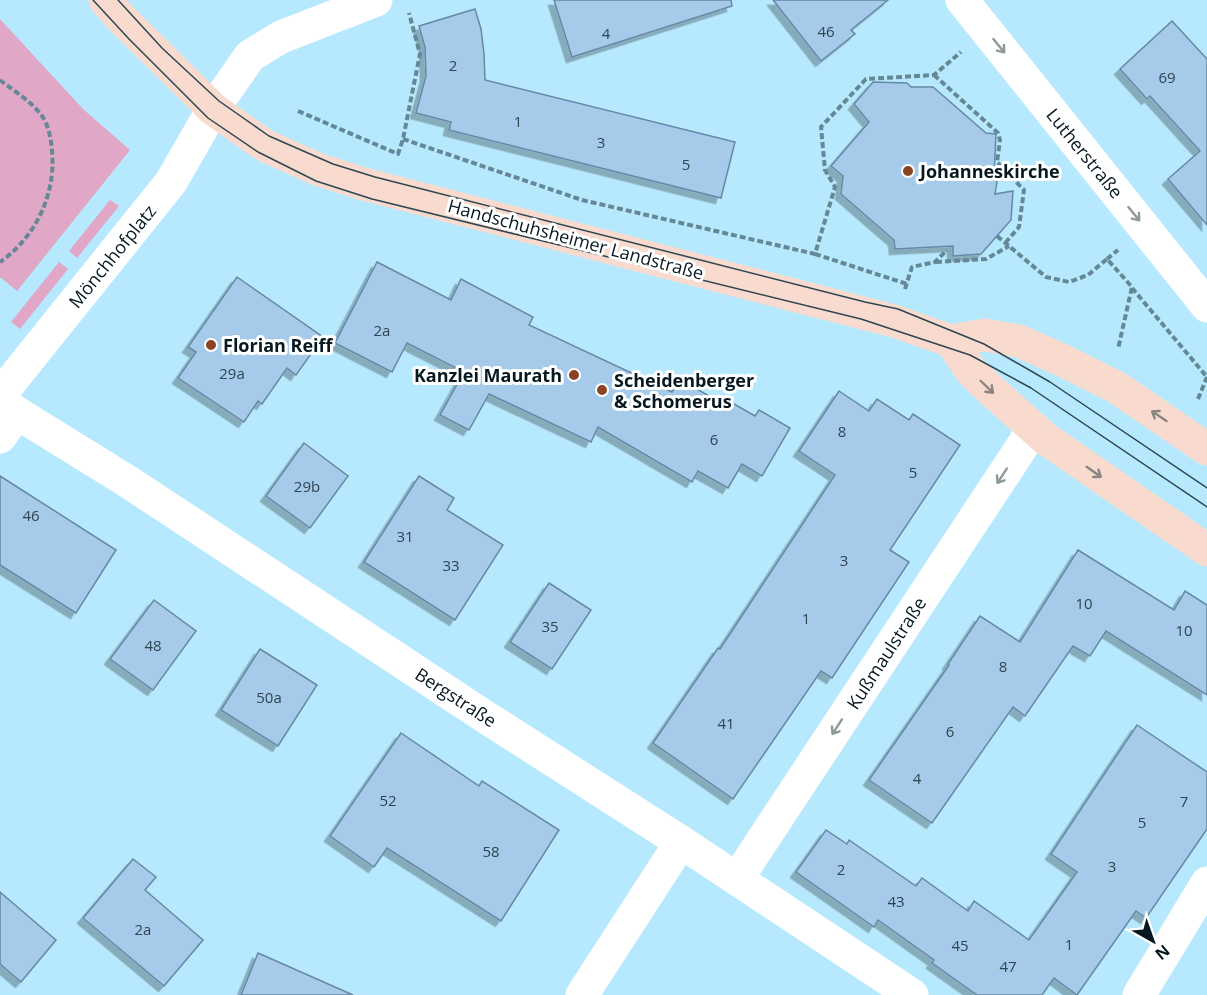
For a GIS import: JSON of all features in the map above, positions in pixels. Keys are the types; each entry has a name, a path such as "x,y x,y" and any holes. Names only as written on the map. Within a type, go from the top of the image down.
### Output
{"main road":[{"name":"Handschuhsheimer Landstraße","path":"105,0 213,109 264,145 317,170 894,321 951,341 985,335 1019,341 1064,360 1116,387 1207,449"},
{"path":"951,341 972,372 1046,439 1207,550"}],"street":[{"name":"Mönchhofplatz","path":"4,411 171,182 213,109 249,56 280,37 376,0"},
{"name":"Lutherstraße","path":"962,0 1207,306"},
{"name":"Bergstraße","path":"4,411 127,481 912,995"},
{"name":"Kußmaulstraße","path":"737,879 1025,442 1031,426"},
{"path":"582,995 681,842"},
{"path":"1139,995 1207,883"}],"path":[{"path":"298,111 398,154 404,139 420,54 408,6"},
{"path":"815,255 835,187 825,170 821,127 866,79 934,75 986,29"},
{"path":"911,271 912,267 935,262 986,259 1007,244 1019,227 1024,190 997,162 1000,140 998,133 934,75"},
{"path":"0,80 28,101 43,117 51,135 52,157 50,191 40,216 24,242 0,262"},
{"path":"404,139 582,200 815,255 907,284"},
{"path":"997,236 1046,277 1068,282 1088,275 1107,259 1207,377"},
{"path":"935,262 947,250"},
{"path":"1115,359 1132,287"}],"shaded area":[{"path":"0,19 83,109 130,150 17,291 0,277"},
{"path":"110,200 119,206 77,258 69,251"},
{"path":"59,262 68,269 20,329 11,322"}],"building":[{"path":"554,0 731,0 732,6 572,57"},
{"path":"773,0 888,0 851,30 855,34 821,61"},
{"path":"475,9 481,29 485,80 735,142 721,198 449,130 451,122 416,113 426,76 425,47 419,26"},
{"path":"1172,21 1207,59 1207,225 1168,179 1200,151 1150,96 1147,99 1120,69"},
{"name":"Johanneskirche","path":"873,82 907,83 911,87 933,87 986,133 996,134 994,176 998,176 995,194 1013,191 1011,220 981,254 953,256 953,246 895,249 894,240 841,194 843,176 831,166 869,122 854,104"},
{"path":"377,262 451,300 461,279 533,317 529,325 672,392 680,379 719,402 722,397 755,416 759,410 790,428 762,476 742,464 728,488 698,471 692,482 598,427 591,442 489,394 469,430 440,415 464,372 407,343 392,372 335,343"},
{"path":"237,277 323,337 296,375 287,368 262,404 258,401 244,422 178,378 196,352 188,347"},
{"path":"839,391 869,411 877,399 909,420 913,414 960,445 890,550 909,562 832,678 821,671 733,799 653,743 718,648 720,649 835,475 799,451"},
{"path":"304,443 348,476 310,528 266,496"},
{"path":"0,476 116,550 76,613 0,565"},
{"path":"419,476 454,498 447,510 503,545 455,620 364,562"},
{"path":"1078,550 1174,610 1185,591 1207,605 1207,695 1106,631 1090,656 1073,646 1025,716 1013,707 932,823 869,780 980,616 1020,642"},
{"path":"549,583 591,610 552,669 510,642"},
{"path":"154,600 196,631 153,690 110,659"},
{"path":"260,649 317,685 278,746 221,710"},
{"path":"1137,725 1207,772 1207,829 1146,918 1136,911 1077,995 1054,978 1042,995 977,995 932,963 934,960 878,920 874,927 796,872 826,830 847,844 849,840 916,886 922,878 968,911 974,901 1029,940 1077,872 1051,854"},
{"path":"401,733 479,786 482,781 559,830 501,921 387,848 374,867 330,836"},
{"path":"133,859 156,877 145,890 203,940 164,986 83,918"},
{"path":"0,892 56,940 21,982 0,964"},
{"path":"258,953 353,995 241,995"}],"tram line":[{"path":"93,0 208,118 258,152 316,181 372,199 861,319 970,355 1031,388 1207,507"},
{"path":"118,0 162,48 219,101 269,136 333,164 375,177 898,309 984,344 1050,382 1207,488"}],"place":[{"name":"Johanneskirche","path":"908,171"},
{"name":"Florian Reiff","path":"211,345"},
{"name":"Kanzlei Maurath","path":"574,375"},
{"name":"Scheidenberger & Schomerus","path":"602,390"}]}
